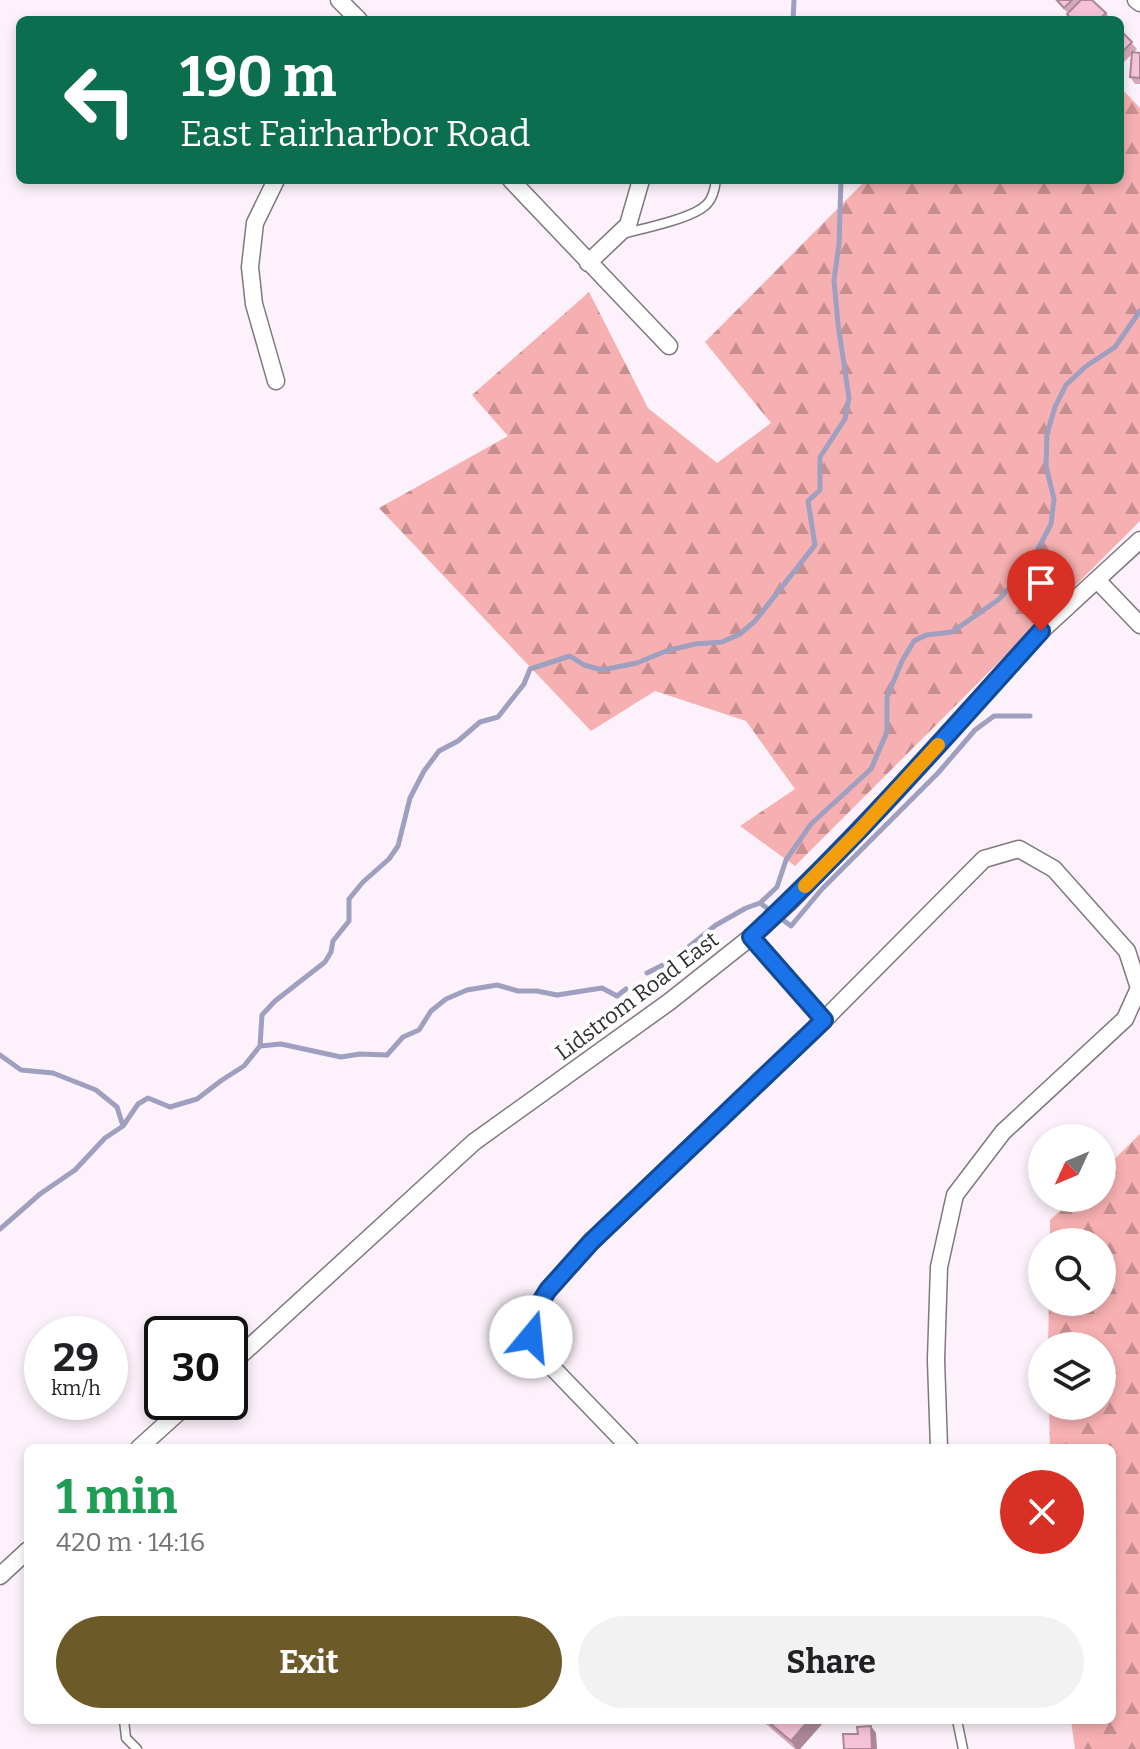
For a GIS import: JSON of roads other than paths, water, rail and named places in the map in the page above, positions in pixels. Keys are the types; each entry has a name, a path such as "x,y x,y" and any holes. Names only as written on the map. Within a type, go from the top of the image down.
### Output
{"street":[{"path":"339,0 355,16"},
{"path":"274,184 255,223 250,267 254,304 276,381"},
{"path":"515,184 669,346"},
{"path":"588,263 628,225 640,184"},
{"name":"Lidstrom Road East","path":"248,1349 474,1142 669,1002 790,902 1041,631 1140,540"},
{"path":"1097,580 1140,625"},
{"path":"626,1444 549,1364 531,1337 533,1314 548,1290 591,1242 824,1020 984,859 1019,849 1054,869 1127,951 1139,988 1125,1019 1003,1132 955,1195 939,1267 936,1360 939,1444"},
{"path":"751,937 824,1020"},
{"path":"149,1444 172,1420"},
{"path":"0,1576 24,1554"}],"lane":[{"path":"618,235 695,213 707,204 716,184"},
{"path":"124,1724 126,1738 137,1749"},
{"path":"958,1724 963,1749"}],"waterway":[{"path":"793,16 794,0"},
{"path":"0,1229 40,1194 75,1170 105,1138 123,1126 138,1104 148,1098 170,1107 197,1099 244,1066 260,1046 262,1015 325,962 333,941 349,921 349,899 398,846 410,798 424,771 439,751 458,741 480,722 498,717 524,684 530,669 570,656 584,665 602,670 637,663 666,651 722,642 740,634 755,621 815,545 808,501 820,490 820,457 845,419 849,398 834,280 839,244 841,184"},
{"path":"647,973 671,961 716,925 760,903 777,887 786,860 811,824 871,769 887,732 887,697 914,641 926,635 952,632 998,600 1021,575 1051,524 1054,499 1046,466 1047,434 1055,407 1066,385 1085,367 1115,347 1140,311"},
{"path":"760,903 791,926 822,889 938,773 975,730 994,716 1030,716"},
{"path":"260,1046 281,1044 341,1057 387,1055 403,1037 419,1030 431,1011 446,999 467,990 497,985 518,991 557,995 602,988 617,996 626,989"},
{"path":"0,1055 21,1070 53,1073 96,1090 117,1107 123,1126"}]}
